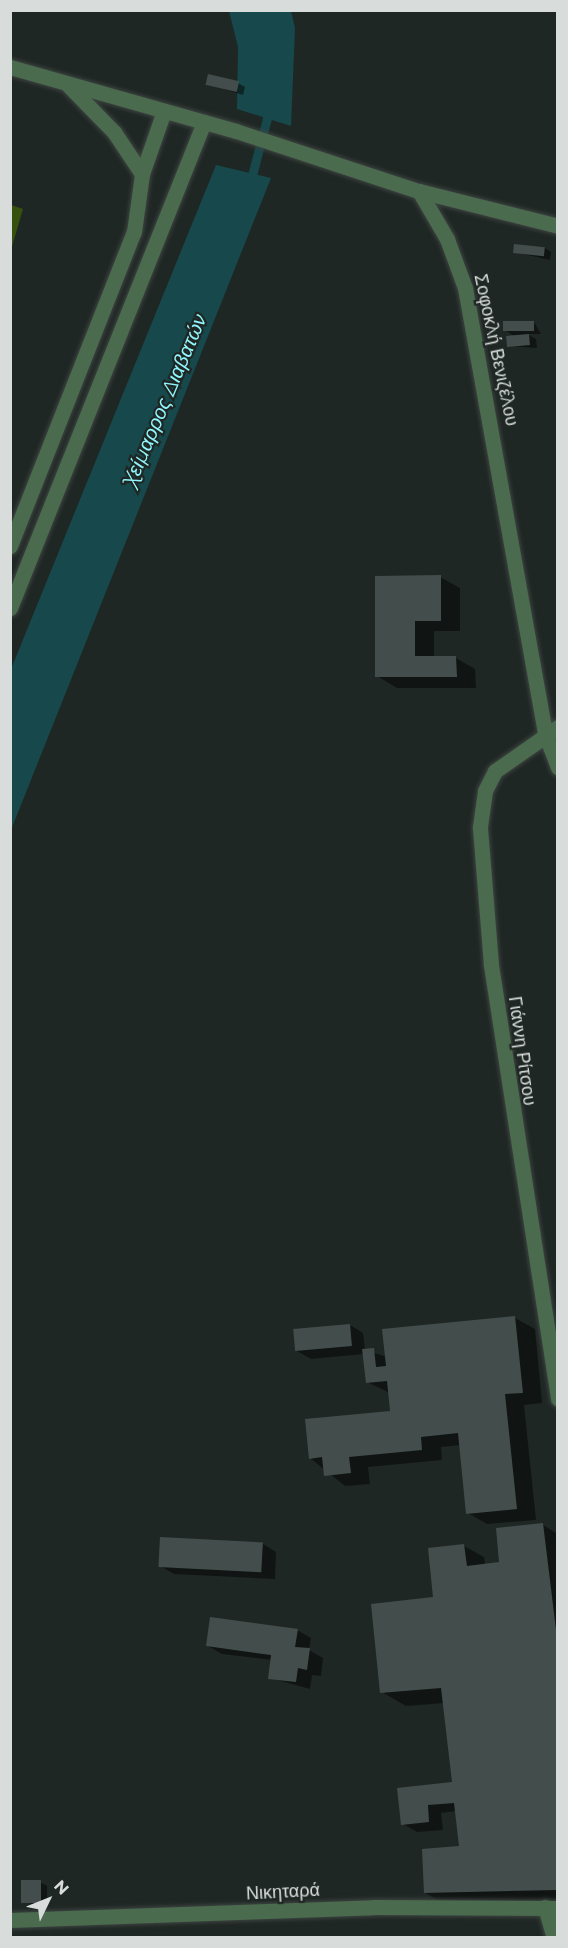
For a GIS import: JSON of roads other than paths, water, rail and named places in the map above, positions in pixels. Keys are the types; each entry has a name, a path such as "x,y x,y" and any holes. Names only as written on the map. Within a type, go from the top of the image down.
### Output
{"street":[{"path":"10,68 236,131 419,191 558,226"},
{"path":"66,83 114,132 142,174"},
{"path":"10,546 134,232 142,174 164,111"},
{"path":"10,608 204,122"},
{"name":"Σοφοκλή Βενιζέλου","path":"419,191 456,259 476,332 558,768"},
{"name":"Γιάννη Ρίτσου","path":"552,731 495,771 485,790 480,828 492,976 558,1399"},
{"name":"Νικηταρά","path":"10,1920 374,1907 551,1908"},
{"path":"551,1908 554,1938"}],"water":[{"path":"229,11 291,11 295,28 291,126 237,109 238,47"},
{"path":"216,165 271,178 11,830 11,669"}],"waterway":[{"name":"Χείμαρρος Διαβατών","path":"250,183 270,107"}]}
